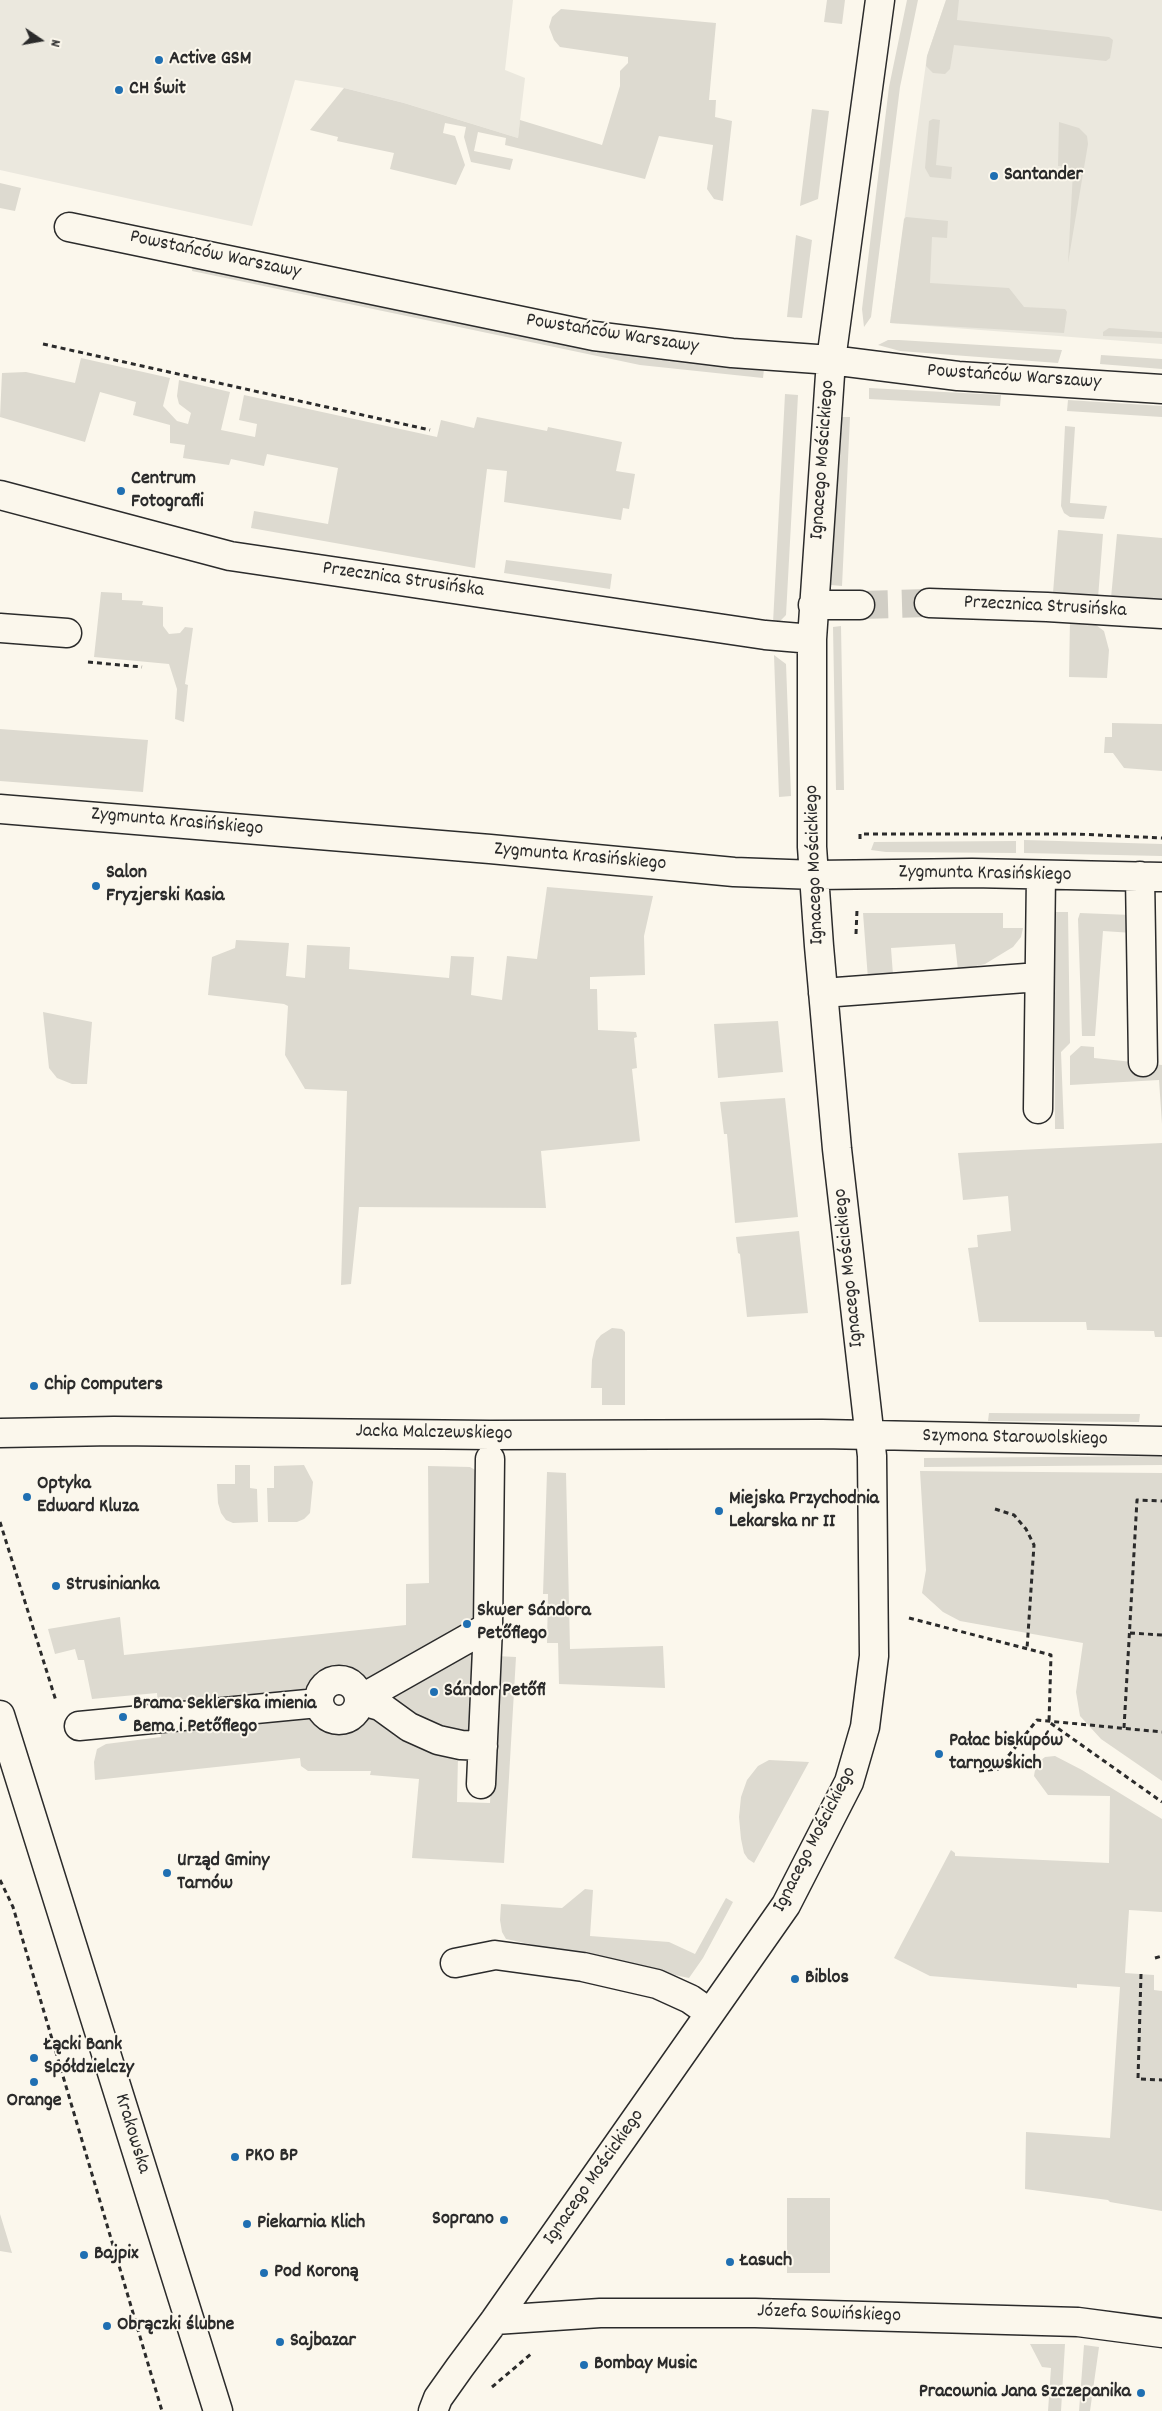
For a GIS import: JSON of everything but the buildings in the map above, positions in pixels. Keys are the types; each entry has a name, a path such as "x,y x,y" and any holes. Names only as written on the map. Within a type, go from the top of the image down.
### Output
{"street":[{"name":"Ignacego Mościckiego","path":"433,2411 438,2398 460,2366 495,2320 786,1905 849,1782 865,1727 874,1656 872,1456 868,1435 837,1149 823,993 816,875 812,847 812,639 831,360 880,0"},
{"name":"Powstańców Warszawy","path":"69,227 594,336 761,356 831,360 958,376 1162,389"},
{"name":"Przecznica Strusińska","path":"0,495 230,556 755,634 812,639"},
{"name":"Przecznica Strusińska","path":"929,603 1047,607 1162,614"},
{"path":"813,604 860,605"},
{"path":"0,628 67,633"},
{"name":"Zygmunta Krasińskiego","path":"0,809 480,848 734,872 816,875 972,873 1151,877"},
{"path":"1038,1108 1041,875"},
{"path":"1142,1062 1151,877"},
{"path":"823,993 1039,977"},
{"name":"Jacka Malczewskiego","path":"0,1433 114,1431 490,1435 868,1435"},
{"name":"Szymona Starowolskiego","path":"868,1435 1162,1441"},
{"path":"481,1784 488,1627 490,1459"},
{"path":"359,1700 488,1627"},
{"path":"79,1726 318,1703 322,1690 326,1685 338,1680 350,1683 359,1694 359,1700"},
{"path":"359,1700 380,1706 409,1727 438,1740 461,1745 483,1746"},
{"name":"Krakowska","path":"0,1715 218,2411"},
{"path":"455,1963 495,1955 583,1966 657,1984 690,1999 710,2013"},
{"name":"Józefa Sowińskiego","path":"495,2320 600,2313 755,2313 1078,2322 1162,2333"}],"path":[{"path":"43,344 430,430"},
{"path":"1124,1728 1137,1500 1162,1501"},
{"path":"995,1509 1014,1515 1034,1545 1027,1649"},
{"path":"0,1522 65,1730 79,1726"},
{"path":"909,1618 1051,1655 1049,1722"},
{"path":"1130,1633 1162,1635"},
{"path":"979,1771 998,1769 1037,1720 1162,1732"},
{"path":"1049,1722 1162,1802"},
{"path":"0,1880 13,1907 162,2411"},
{"path":"1155,1958 1162,1956"},
{"path":"1141,1974 1138,2079 1162,2080"}],"shaded area":[{"path":"0,0 513,0 505,70 525,78 518,138 404,103 344,88 295,80 252,226 0,170"},
{"path":"827,0 845,0 842,24 824,22"},
{"path":"907,0 918,0 900,87 871,317 864,327 862,309 889,87"},
{"path":"946,0 1162,0 1162,344 890,323 927,56"},
{"path":"946,0 959,0 957,20 1109,37 1113,40 1110,58 1106,61 954,45 950,69 945,74 933,73 926,66 927,56"},
{"path":"561,9 716,23 709,100 716,100 715,117 732,121 723,201 714,199 707,189 713,145 659,136 645,179 505,145 506,138 478,132 474,151 513,159 510,170 471,162 464,137 466,127 445,123 443,133 455,136 465,165 456,185 390,169 394,153 337,141 338,137 310,130 344,88 404,103 518,138 520,120 602,145 620,86 620,71 628,63 628,57 560,47 554,40 549,27 552,17"},
{"path":"812,109 829,111 818,199 800,206"},
{"path":"933,119 940,120 936,165 952,167 951,179 930,177 925,168 929,121"},
{"path":"1059,122 1079,128 1087,136 1088,144 1068,263 1073,172 1068,167 1058,166"},
{"path":"0,183 21,188 15,211 0,208"},
{"path":"906,217 948,221 947,238 932,237 930,283 1009,288 1024,307 1065,309 1067,312 1064,333 890,323 904,219"},
{"path":"796,235 812,240 802,318 787,317"},
{"path":"194,261 764,369 763,378 640,365 192,271"},
{"path":"1109,328 1162,332 1162,338 1103,336 1103,332"},
{"path":"888,340 1062,350 1058,363 900,351 878,345"},
{"path":"1101,355 1162,359 1162,369 1100,364"},
{"path":"81,358 170,378 163,406 177,421 188,424 191,413 179,404 177,396 179,380 230,392 221,430 255,437 257,424 239,420 244,395 437,437 441,420 474,428 477,417 547,431 548,427 622,442 616,471 635,474 629,509 623,508 621,520 504,502 507,471 487,469 475,568 251,528 254,511 328,524 338,468 267,454 264,466 231,459 229,465 183,458 185,445 170,443 170,425 133,415 136,402 100,392 85,442 0,417 2,373 26,372 75,383"},
{"path":"869,388 1001,395 1000,406 869,399"},
{"path":"785,394 798,395 786,615 779,622 773,623"},
{"path":"1068,400 1162,406 1162,417 1067,411"},
{"path":"839,417 850,417 842,586 831,585"},
{"path":"1065,426 1075,427 1070,503 1107,506 1104,519 1070,517 1064,513 1061,506"},
{"path":"1058,530 1103,534 1098,598 1053,593"},
{"path":"1117,534 1162,538 1162,602 1111,598"},
{"path":"506,560 612,574 610,589 504,573"},
{"path":"101,592 122,593 122,600 143,601 142,605 163,607 163,626 169,634 180,633 185,627 193,628 185,684 188,685 184,722 175,719 177,689 169,664 94,657"},
{"path":"1070,619 1092,622 1104,631 1109,650 1107,678 1069,677"},
{"path":"841,626 844,790 836,790 833,627"},
{"path":"774,655 786,664 791,796 779,797"},
{"path":"1112,723 1162,724 1162,771 1124,768 1113,753 1104,753 1105,737 1112,737"},
{"path":"0,729 148,740 143,792 0,781"},
{"path":"1024,840 1162,844 1162,856 1024,853"},
{"path":"1016,841 1016,853 886,852 871,850 874,842"},
{"path":"547,887 653,896 644,936 645,975 590,977 590,989 597,989 598,1030 636,1032 637,1037 634,1038 637,1068 632,1069 640,1141 541,1151 546,1208 359,1207 351,1284 341,1285 347,1091 305,1089 285,1055 288,1006 208,995 212,957 235,948 236,940 289,943 286,976 305,978 307,945 350,947 349,969 449,978 451,956 474,957 471,995 502,1000 507,956 537,959"},
{"path":"1054,912 1068,912 1070,1043 1061,1052 1064,1129 1055,1129"},
{"path":"863,913 1003,913 1003,928 1023,928 1021,937 1013,947 985,964 958,970 955,944 891,948 893,975 868,979"},
{"path":"1080,913 1131,915 1133,933 1103,931 1095,1036 1082,1036 1078,919"},
{"path":"43,1012 92,1022 87,1084 72,1084 57,1078 49,1068"},
{"path":"778,1021 783,1072 718,1078 714,1024"},
{"path":"1081,1046 1094,1047 1094,1058 1162,1065 1162,1124 1159,1080 1070,1085 1070,1056"},
{"path":"785,1098 798,1217 735,1223 727,1134 724,1134 720,1102"},
{"path":"1162,1143 1162,1337 1155,1337 1154,1331 1087,1330 1086,1322 979,1322 968,1248 978,1247 977,1235 1011,1231 1008,1196 963,1200 958,1153"},
{"path":"799,1231 808,1313 747,1317 740,1254 738,1253 736,1237"},
{"path":"612,1328 622,1329 625,1332 625,1405 602,1405 602,1388 591,1388 592,1360 596,1341 601,1335"},
{"path":"989,1413 1140,1414 1139,1422 988,1421"},
{"path":"1162,1456 1162,1465 924,1467 924,1458"},
{"path":"235,1465 250,1465 250,1488 257,1489 258,1522 233,1523 226,1520 221,1513 218,1503 217,1484 235,1484"},
{"path":"304,1465 313,1482 310,1513 304,1519 297,1522 268,1522 267,1488 274,1488 274,1466"},
{"path":"428,1466 470,1467 477,1471 478,1617 364,1683 353,1669 331,1668 316,1677 307,1692 158,1706 157,1693 92,1699 84,1660 78,1660 75,1649 55,1654 48,1629 120,1617 124,1655 406,1625 406,1584 429,1583"},
{"path":"920,1471 1162,1473 1162,1781 1101,1739 1080,1716 1076,1692 1083,1643 960,1621 943,1612 922,1593 926,1570"},
{"path":"547,1472 566,1473 570,1649 663,1646 665,1688 559,1684 558,1643 547,1643 548,1594 543,1594"},
{"path":"468,1649 477,1651 474,1734 429,1727 385,1697"},
{"path":"496,1656 516,1657 504,1863 412,1858 419,1779 370,1775 371,1771 308,1771 301,1766 300,1758 95,1780 94,1762 97,1749 106,1744 161,1737 160,1727 306,1715 325,1730 337,1734 357,1729 369,1715 458,1756 457,1802 490,1803"},
{"path":"1055,1756 1082,1770 1162,1819 1162,1912 1129,1910 1125,1973 1154,1975 1154,1990 1162,1991 1162,2211 1110,2202 1108,2200 1025,2189 1026,2132 1110,2138 1120,1987 1077,1984 1077,1988 930,1976 894,1958 951,1850 955,1853 955,1856 1109,1863 1110,1796 1048,1795 1034,1776 1036,1764 1045,1757"},
{"path":"769,1760 809,1762 754,1863 744,1853 741,1839 739,1817 741,1797 747,1780 758,1766"},
{"path":"585,1889 593,1890 590,1936 669,1942 695,1954 726,1898 733,1902 703,1958 689,1978 506,1939 502,1932 500,1920 501,1904 562,1908"},
{"path":"787,2198 830,2198 830,2273 787,2273"},
{"path":"0,2214 12,2253 0,2251"},
{"path":"1030,2344 1065,2344 1061,2411 1048,2411 1051,2368 1042,2367"},
{"path":"1084,2345 1099,2347 1090,2411 1079,2411"}],"tunnel":[{"path":"860,605 929,603"}],"place":[{"name":"Active GSM","path":"159,60"},
{"name":"CH Świt","path":"119,90"},
{"name":"Santander","path":"994,176"},
{"name":"Centrum Fotografii","path":"121,491"},
{"name":"Salon Fryzjerski Kasia","path":"96,886"},
{"name":"Chip Computers","path":"34,1386"},
{"name":"Optyka Edward Kluza","path":"27,1497"},
{"name":"Miejska Przychodnia Lekarska nr II","path":"719,1511"},
{"name":"Strusinianka","path":"56,1586"},
{"name":"Skwer Sándora Petőfiego","path":"467,1624"},
{"name":"Sándor Petőfi","path":"434,1692"},
{"name":"Brama Seklerska imienia Bema i Petőfiego","path":"123,1717"},
{"name":"Pałac biskupów tarnowskich","path":"939,1754"},
{"name":"Urząd Gminy Tarnów","path":"167,1873"},
{"name":"Biblos","path":"795,1979"},
{"name":"Łącki Bank Spółdzielczy","path":"34,2058"},
{"name":"Orange","path":"34,2082"},
{"name":"PKO BP","path":"235,2157"},
{"name":"Soprano","path":"504,2220"},
{"name":"Piekarnia Klich","path":"247,2224"},
{"name":"Bajpix","path":"84,2255"},
{"name":"Łasuch","path":"730,2262"},
{"name":"Pod Koroną","path":"264,2273"},
{"name":"Obrączki ślubne","path":"107,2326"},
{"name":"Sajbazar","path":"280,2342"},
{"name":"Bombay Music","path":"584,2365"},
{"name":"Pracownia Jana Szczepanika","path":"1141,2393"}]}
